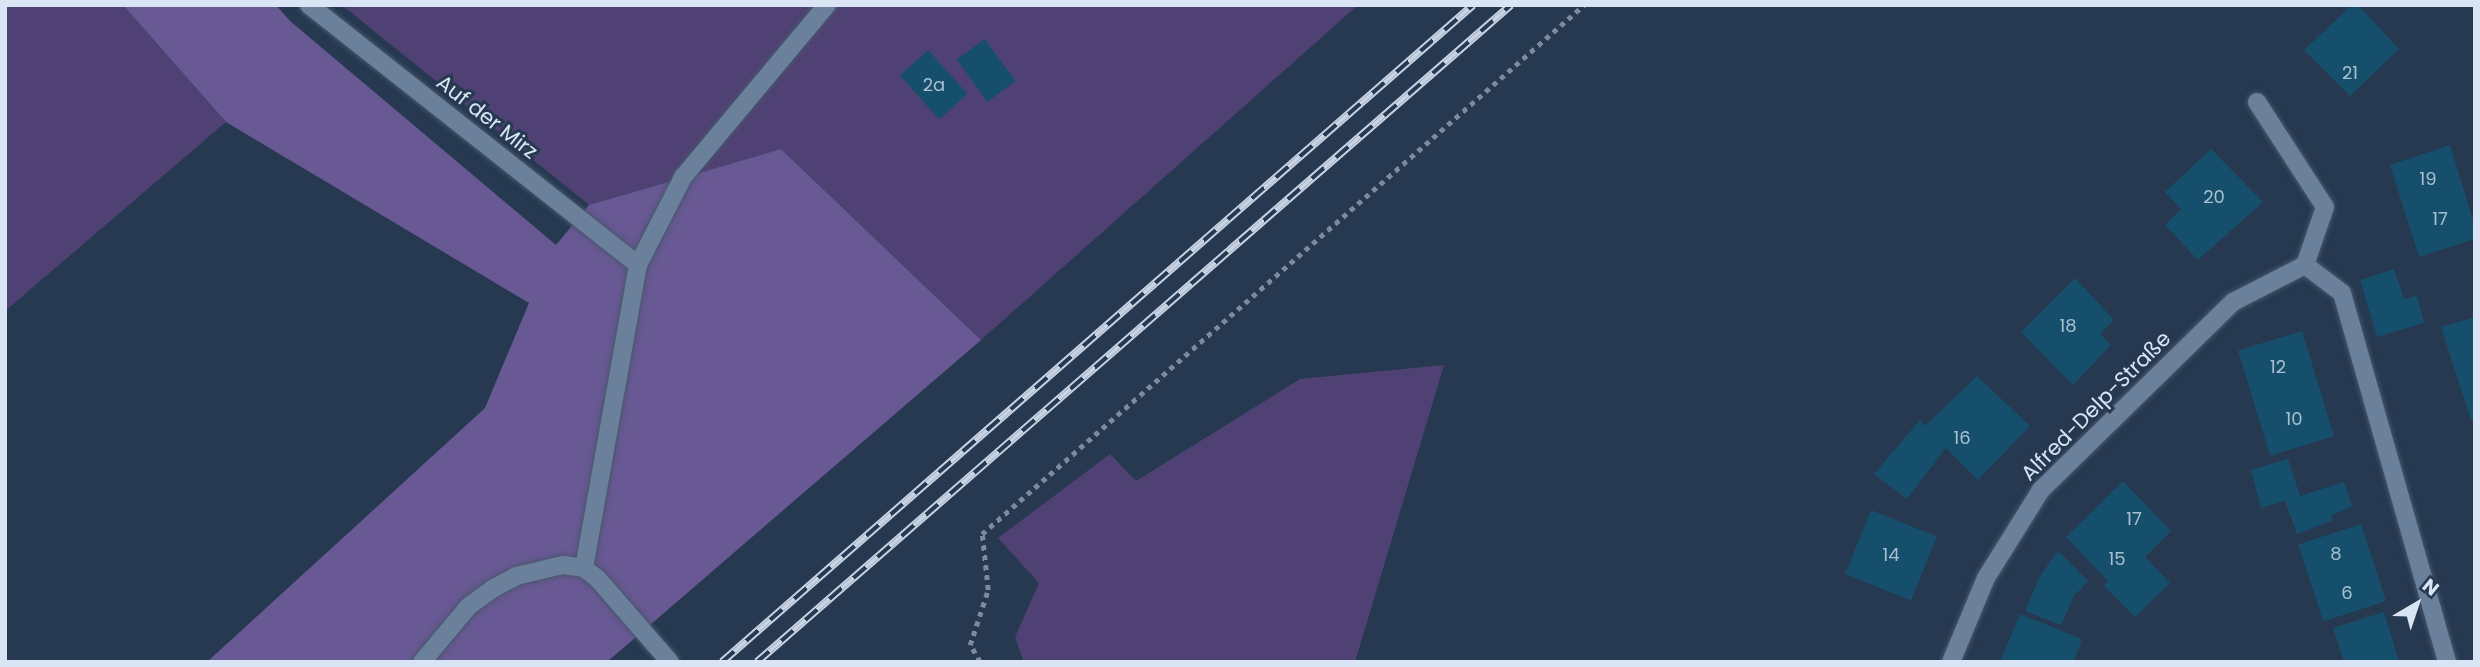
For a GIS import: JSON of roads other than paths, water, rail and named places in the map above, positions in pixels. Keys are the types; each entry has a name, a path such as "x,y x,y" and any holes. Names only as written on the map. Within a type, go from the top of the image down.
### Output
{"street":[{"name":"Auf der Mirz","path":"309,5 638,265"},
{"path":"584,568 638,265 682,177 827,5"},
{"path":"2257,102 2325,208 2305,265 2342,293 2447,662"},
{"name":"Alfred-Delp-Straße","path":"1951,662 1986,578 2041,490 2233,302 2305,265"},
{"path":"422,662 469,606 503,582 541,568 563,565 584,568 598,579 670,662"}],"railway":[{"path":"722,662 1473,5"},
{"path":"757,662 1511,5"}]}
